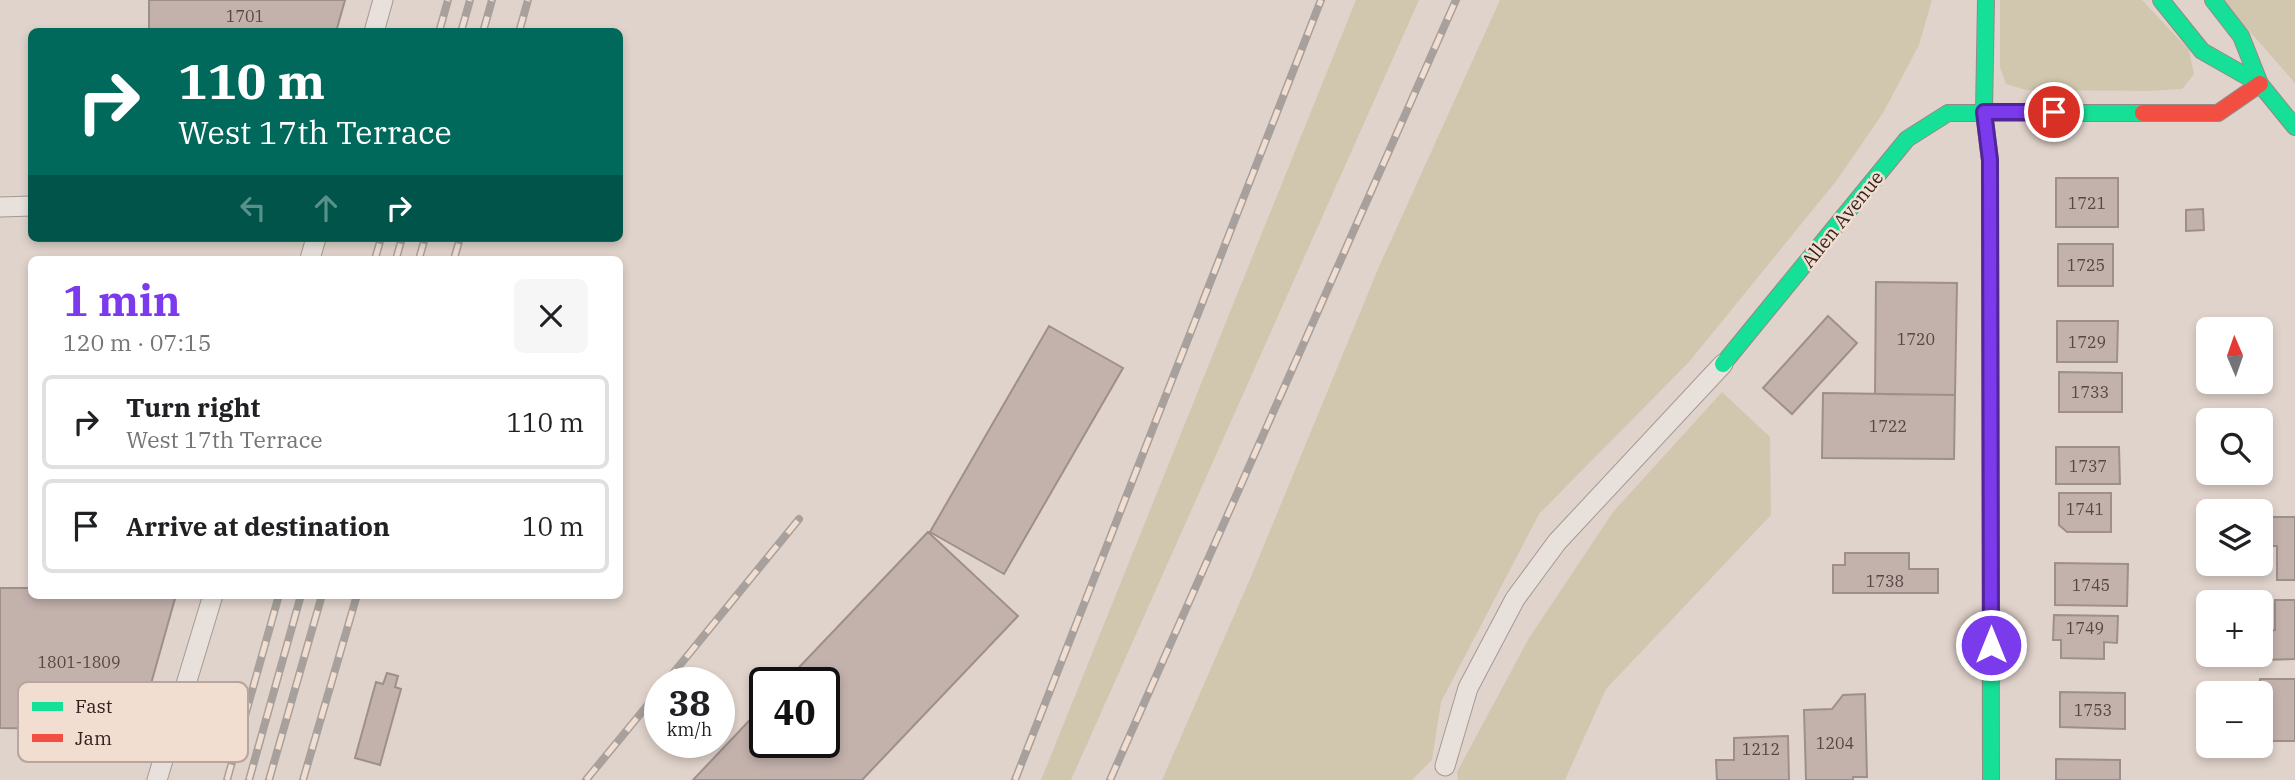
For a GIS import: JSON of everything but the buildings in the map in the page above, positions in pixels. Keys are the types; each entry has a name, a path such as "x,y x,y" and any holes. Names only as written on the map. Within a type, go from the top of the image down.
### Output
{"street":[{"path":"1986,0 1984,112 1990,160 1991,780"},
{"path":"2161,0 2202,51 2260,84"},
{"path":"2213,0 2241,36 2260,84 2295,127"},
{"name":"Allen Avenue","path":"1723,364 1907,139 1948,113 2217,113 2260,84"}],"lane":[{"path":"375,28 383,0"},
{"path":"0,207 28,206"},
{"path":"1446,766 1468,688 1515,598 1557,542 1723,364"},
{"path":"187,682 212,599"},
{"path":"157,780 162,762"}],"shaded area":[{"path":"1356,0 1419,0 1071,780 1041,780"},
{"path":"1500,0 1932,0 1919,45 1883,113 1837,180 1689,362 1539,514 1441,702 1432,760 1412,780 1162,780 1250,579 1378,269"},
{"path":"2000,0 2142,0 2189,50 2194,74 2182,89 2148,91 2026,90 2006,84 2000,67"},
{"path":"2222,0 2295,0 2295,83"},
{"path":"1722,392 1770,437 1771,515 1606,689 1565,780 1458,780 1457,772 1529,638 1613,512"}],"railway":[{"path":"440,28 448,0"},
{"path":"462,28 470,0"},
{"path":"484,28 492,0"},
{"path":"520,28 528,0"},
{"path":"1015,780 1321,0"},
{"path":"1110,780 1456,0"},
{"path":"376,256 380,242"},
{"path":"397,256 401,242"},
{"path":"420,256 424,242"},
{"path":"455,256 459,242"},
{"path":"678,667 799,519"},
{"path":"248,705 278,599"},
{"path":"249,780 300,599"},
{"path":"269,780 321,599"},
{"path":"303,780 356,599"},
{"path":"586,780 644,709"},
{"path":"227,780 232,762"}],"traffic: fast":[{"path":"1986,0 1984,112 1990,161 1991,780"},
{"path":"2161,0 2202,51 2260,84"},
{"path":"2213,0 2241,36 2260,84 2295,127"},
{"path":"1723,364 1907,139 1948,113 2143,113"}],"traffic: jam":[{"path":"2143,113 2218,113 2260,84"}],"route":[{"path":"1991,645 1990,160 1984,112 2054,112"}]}
